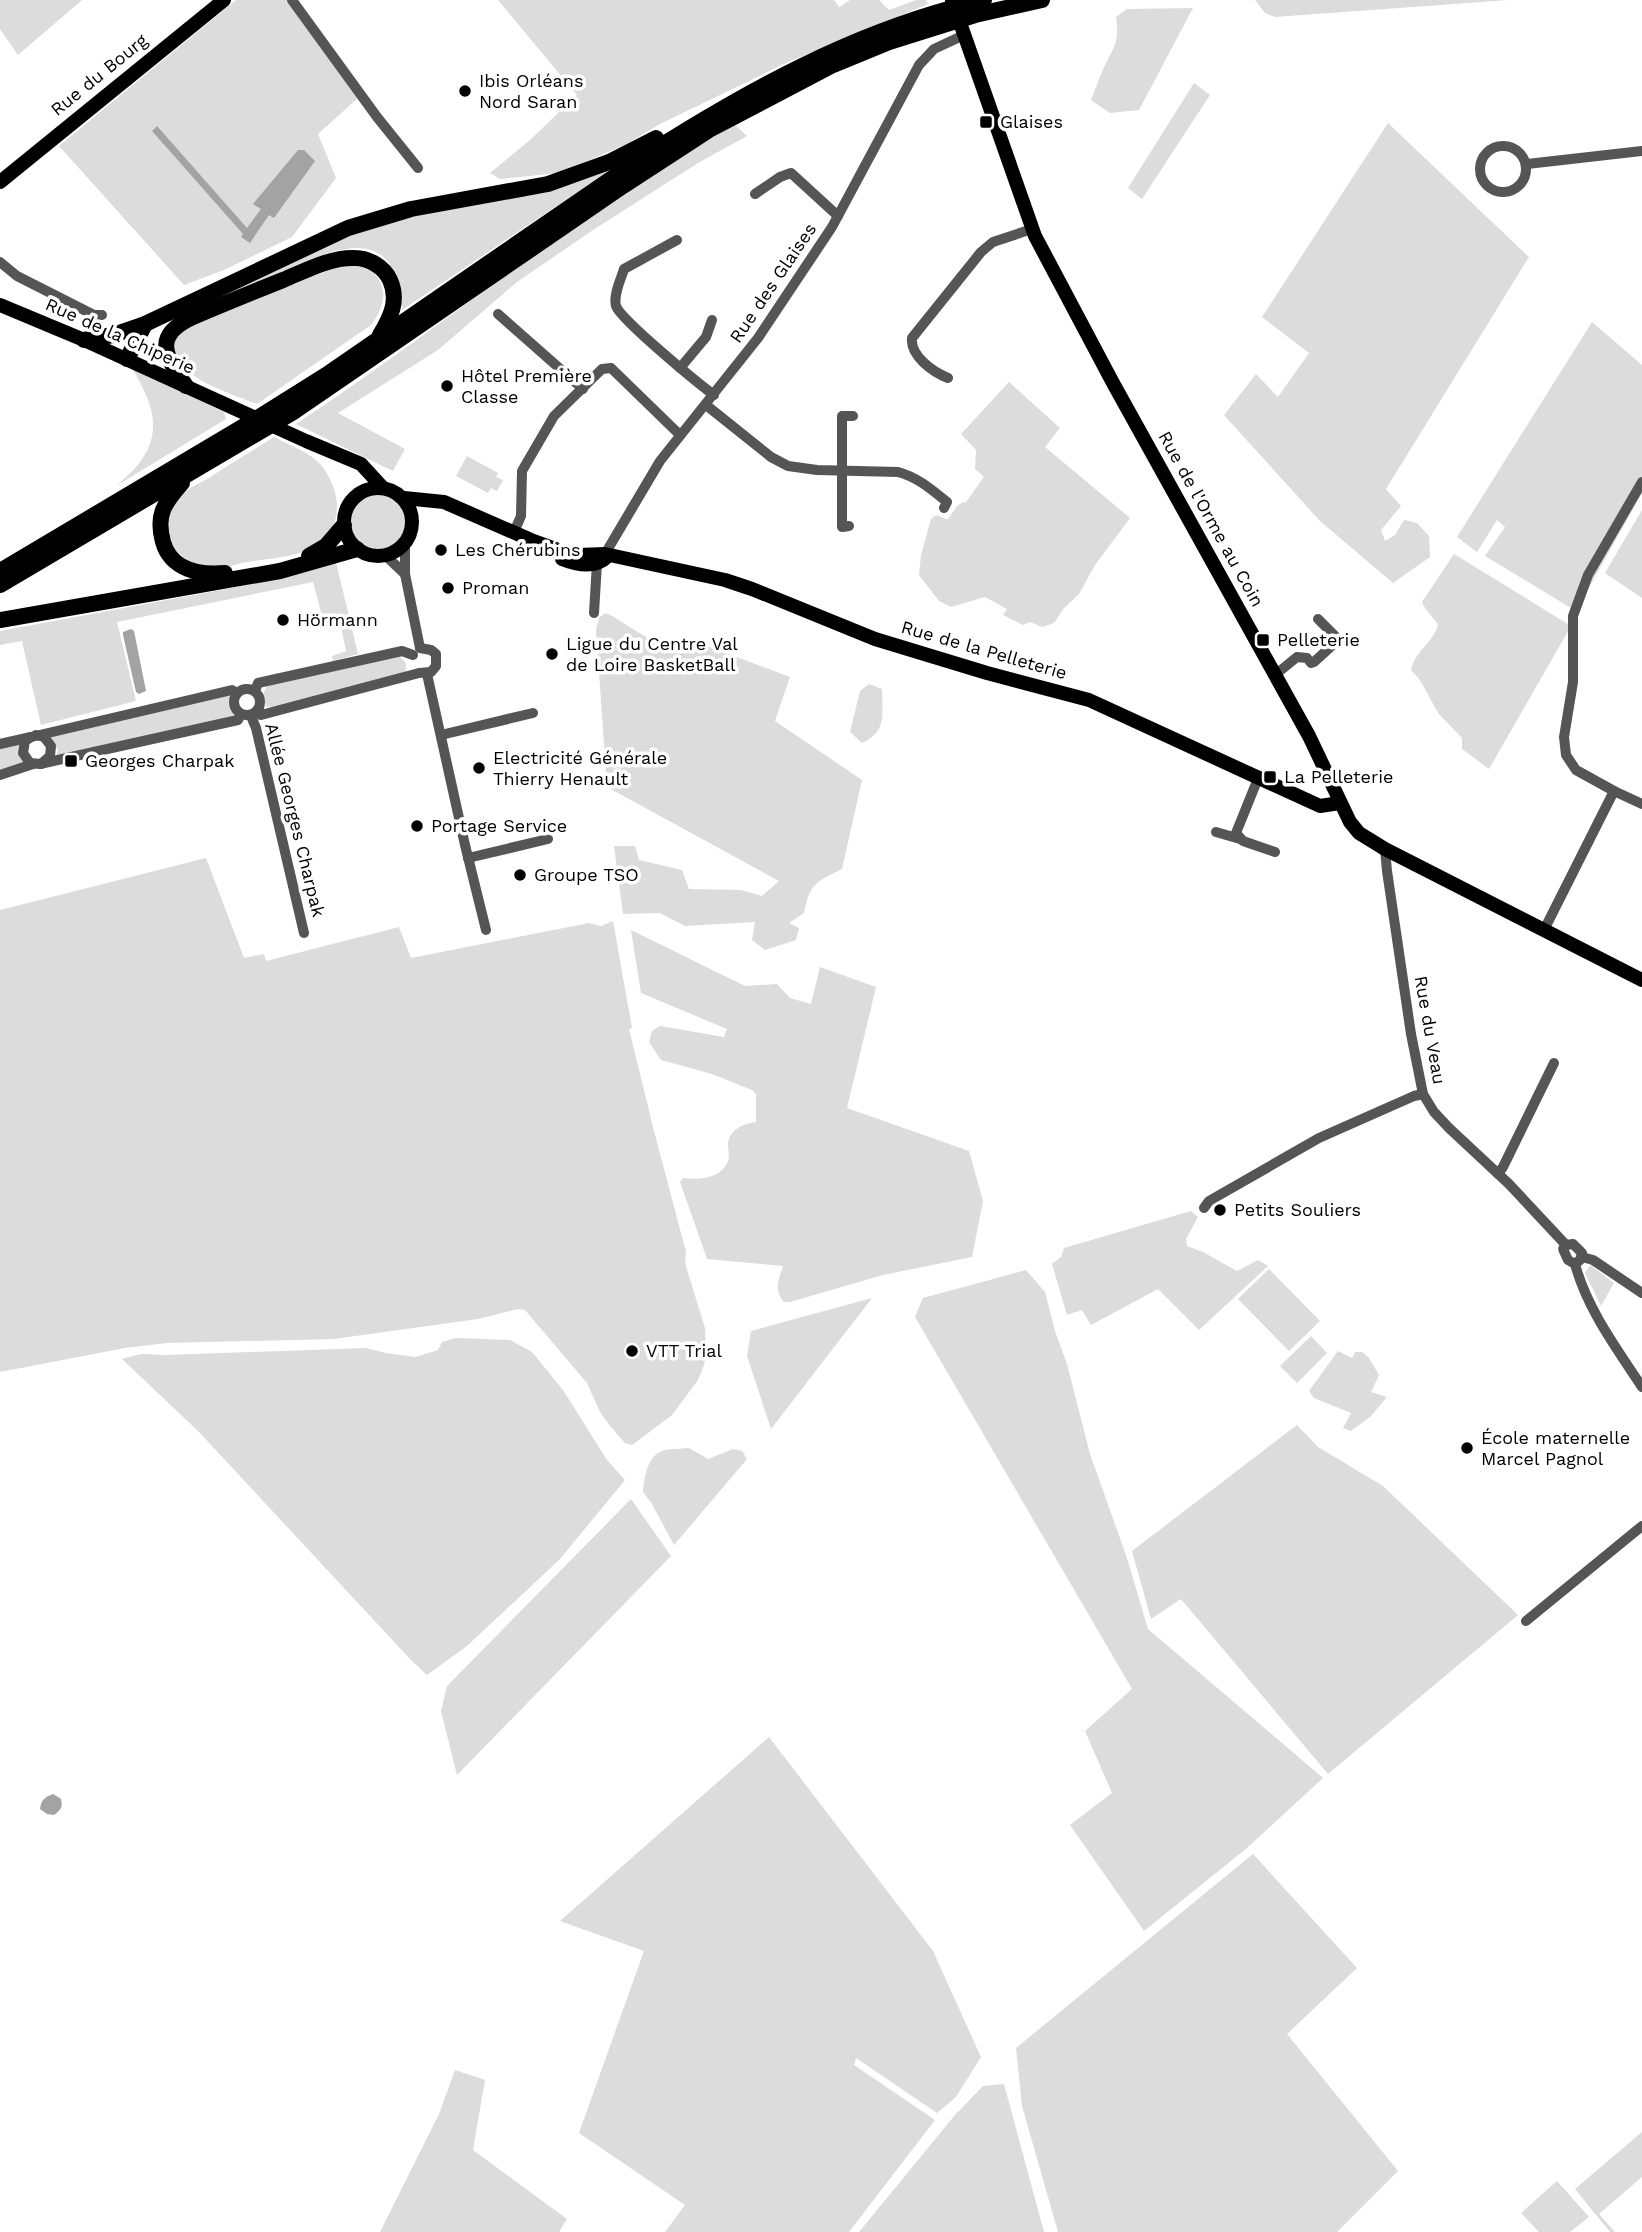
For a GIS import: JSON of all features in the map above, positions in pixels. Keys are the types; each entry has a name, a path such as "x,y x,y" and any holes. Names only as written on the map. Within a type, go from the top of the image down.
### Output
{"highway":[{"path":"0,586 332,386 709,130 833,65 941,19 977,6 1042,0"},
{"path":"0,571 251,422 688,128 829,53 885,30 941,19"},
{"path":"85,340 113,335 145,324 348,229 411,209 548,184 610,162 656,138 688,128"},
{"path":"186,386 167,355 167,338 172,329 192,317 327,262 358,257 372,262 389,278 394,307 378,339"},
{"path":"127,359 145,324"},
{"path":"188,475 163,510 160,522 165,548 179,565 190,570 202,573 238,573 295,561 318,552 344,525"},
{"path":"0,620 280,572 357,549"}],"main road":[{"name":"Rue du Bourg","path":"0,182 224,0"},
{"name":"Rue de l'Orme au Coin","path":"952,0 1032,229 1113,383 1309,736 1339,803 1354,829 1385,849 1642,980"},
{"name":"Rue de la Chiperie","path":"0,305 85,340 352,460"},
{"path":"352,460 368,469 383,488"},
{"path":"352,460 360,475 360,492"},
{"path":"383,488 404,498 413,519 412,528 405,544 396,551 386,556 366,554 350,542 344,525 348,506 360,492 383,488"},
{"name":"Rue de la Pelleterie","path":"404,498 444,502 531,540 570,563 580,565 603,557 725,580 875,639 986,673 1089,700 1320,806 1339,803"},
{"path":"413,519 429,507 444,502"}],"street":[{"path":"292,0 418,168"},
{"name":"Rue des Glaises","path":"603,557 660,461 758,338 838,216 919,65 934,49 964,35"},
{"path":"1503,145 1519,150 1527,164 1524,181 1512,191 1496,191 1483,181 1480,165 1488,150 1503,145"},
{"path":"1527,164 1642,151"},
{"path":"755,194 779,177 791,173 838,216"},
{"path":"948,378 918,357 911,345 912,338 981,252 993,242 1032,229"},
{"path":"677,240 624,269 616,306 680,368 714,395"},
{"path":"0,262 18,276 94,316 102,315"},
{"path":"498,314 583,389"},
{"path":"680,368 706,337 712,320"},
{"path":"514,533 521,516 522,471 554,416 603,369 611,369 680,435"},
{"path":"706,405 778,462 797,468 898,472 911,476 947,502 944,508"},
{"path":"849,526 842,527 842,416 853,416"},
{"path":"1642,482 1588,575 1573,616 1573,682 1564,737 1566,755 1576,770 1642,804"},
{"path":"405,544 405,573 417,651 411,664 423,673 441,735 486,930"},
{"path":"386,556 405,573"},
{"path":"594,613 603,557"},
{"path":"1275,675 1297,657 1314,662 1337,641 1318,619"},
{"path":"0,775 37,764 48,760 51,746 47,739 34,736 25,741 23,753 26,760 37,764 237,720 250,713 261,700 255,691 246,689 237,694 235,707 250,713 261,715 431,673 436,667 438,657 431,650 402,651 258,683 255,691"},
{"path":"0,744 232,690 237,694"},
{"name":"Allée Georges Charpak","path":"250,713 256,727 304,933"},
{"path":"441,735 533,713"},
{"path":"1240,839 1236,833 1237,828 1259,776"},
{"path":"1544,930 1615,791"},
{"path":"1216,832 1275,852"},
{"path":"468,858 548,839"},
{"name":"Rue du Veau","path":"1385,849 1411,1034 1423,1094 1434,1112 1449,1128 1498,1174 1566,1245 1563,1250 1568,1261 1578,1260 1579,1279 1598,1318 1642,1387"},
{"path":"1498,1174 1554,1063"},
{"path":"1204,1208 1209,1201 1319,1138 1423,1094"},
{"path":"1578,1260 1593,1260 1642,1293"},
{"path":"1526,1621 1642,1526"}],"shaded area":[{"path":"0,0 82,0 18,55 0,29"},
{"path":"236,0 287,0 358,98 318,134 336,178 292,237 224,270 184,285 59,146"},
{"path":"498,0 834,0 839,7 850,0 879,0 889,10 916,0 926,0 928,4 786,63 660,124 625,145 558,173 500,179 490,173 530,140 577,95"},
{"path":"1255,0 1509,0 1275,17 1265,13"},
{"path":"1193,8 1139,110 1110,113 1091,100 1116,41 1116,17 1127,9"},
{"path":"1194,83 1210,95 1142,199 1128,188"},
{"path":"1388,123 1529,257 1386,489 1401,506 1381,530 1385,541 1395,535 1404,520 1417,523 1429,536 1430,557 1393,583 1320,521 1224,415 1256,374 1278,397 1309,353 1262,317"},
{"path":"734,124 747,136 698,163 593,230 517,282 438,350 338,413 405,449 393,471 296,424 594,214"},
{"path":"157,126 247,228 261,209 253,204 298,150 304,150 315,161 274,218 269,215 250,243 241,237 243,234 152,131"},
{"path":"613,168 402,310 396,278 387,260 369,249 354,248 334,251 160,321 343,234 388,219"},
{"path":"359,263 376,276 383,290 381,307 371,325 257,404 206,383 183,367 176,357 174,340 181,328 340,266"},
{"path":"1592,322 1642,365 1642,493 1576,611 1485,556 1505,527 1497,520 1477,552 1457,537"},
{"path":"132,368 224,412 226,419 116,486 138,465 152,438 149,403"},
{"path":"1009,382 1060,428 1045,447 1130,518 1095,565 1079,594 1064,608 1054,623 1042,627 1030,622 1023,625 1003,615 1007,609 985,597 951,607 939,601 919,575 921,555 931,519 938,515 948,519 957,506 966,502 984,477 975,469 976,450 961,434"},
{"path":"274,437 312,457 328,476 336,496 337,508 334,524 327,536 305,551 220,568 205,568 183,557 169,539 166,529 170,507 185,491"},
{"path":"467,456 498,473 496,477 503,480 497,491 491,488 488,493 456,476"},
{"path":"372,494 384,494 394,498 402,506 406,522 402,538 394,546 384,550 372,550 362,546 354,538 350,528 350,516 354,506 362,498"},
{"path":"1642,510 1642,598 1605,573"},
{"path":"1454,554 1571,626 1489,769 1462,749 1462,738 1438,713 1420,680 1411,670 1416,657 1438,625 1422,602"},
{"path":"336,562 358,654 333,661 332,656 346,651 340,622 324,623 313,582 117,622 136,701 41,725 22,641 0,645 0,631 237,587"},
{"path":"605,613 654,642 699,643 790,677 775,721 862,780 842,869 826,877 812,889 804,913 789,923 799,928 796,940 765,950 752,940 755,922 685,926 660,913 623,914 614,846 635,846 639,860 682,870 689,889 741,890 762,896 779,881 607,787 596,629 599,618"},
{"path":"131,629 134,631 146,691 139,694 136,692 123,635 123,632"},
{"path":"399,655 406,664 405,675 275,708 266,706 263,694 267,686"},
{"path":"869,684 882,689 883,713 876,733 862,743 850,732 860,691"},
{"path":"231,693 229,704 236,717 56,757 58,750 49,735"},
{"path":"24,740 27,764 0,771 0,746"},
{"path":"206,858 244,958 264,954 266,961 399,927 411,958 589,923 601,926 613,921 632,1028 629,1029 686,1252 685,1263 705,1328 704,1365 698,1380 672,1415 632,1445 625,1443 600,1412 587,1383 525,1310 518,1309 478,1319 334,1339 167,1343 125,1348 0,1372 0,910"},
{"path":"631,930 745,986 777,984 790,998 811,1004 820,967 876,987 847,1108 969,1151 983,1201 972,1257 883,1275 790,1302 784,1302 779,1293 778,1284 783,1266 707,1259 680,1182 683,1178 696,1179 715,1175 725,1167 729,1159 728,1144 731,1135 742,1126 756,1122 756,1094 712,1074 661,1060 649,1042 652,1031 660,1026 724,1037 727,1029 641,993"},
{"path":"1191,1211 1198,1217 1186,1239 1187,1246 1237,1271 1258,1260 1268,1266 1199,1330 1158,1289 1091,1325 1082,1310 1067,1315 1052,1264 1061,1257 1064,1248"},
{"path":"1590,1265 1614,1283 1601,1306 1585,1273"},
{"path":"1269,1269 1320,1321 1289,1351 1238,1299"},
{"path":"1026,1270 1045,1292 1090,1454 1127,1558 1148,1629 1323,1778 1247,1848 1144,1931 1070,1825 1112,1793 1085,1731 1132,1689 915,1317 923,1298"},
{"path":"872,1298 771,1429 747,1356 751,1331"},
{"path":"1311,1336 1327,1353 1297,1383 1280,1366"},
{"path":"456,1338 510,1340 532,1352 563,1390 607,1460 625,1480 560,1559 467,1646 427,1675 199,1432 122,1359 141,1354 366,1348 415,1357 438,1350 442,1342"},
{"path":"1338,1351 1352,1358 1355,1352 1362,1352 1369,1358 1379,1375 1371,1392 1387,1397 1370,1417 1351,1431 1343,1428 1351,1413 1314,1398 1309,1391"},
{"path":"1297,1425 1318,1447 1383,1486 1518,1615 1328,1774 1181,1599 1151,1619 1132,1551"},
{"path":"689,1448 708,1459 733,1449 742,1451 747,1459 674,1545 643,1492 644,1481 649,1464 660,1452"},
{"path":"631,1499 671,1556 457,1775 441,1711 447,1686"},
{"path":"769,1737 933,1951 981,2057 956,2097 937,2113 856,2058 854,2065 935,2120 849,2232 665,2232 685,2205 579,2133 644,1951 560,1921"},
{"path":"53,1794 61,1799 62,1804 54,1815 40,1809 44,1799"},
{"path":"1253,1854 1357,1968 1287,2034 1398,2171 1337,2232 1058,2232 1022,2106 1016,2048"},
{"path":"455,2070 485,2080 473,2150 567,2219 559,2232 380,2232 439,2114"},
{"path":"1004,2084 1044,2232 859,2232 955,2115 983,2086"},
{"path":"1642,2132 1642,2177 1599,2214 1615,2232 1610,2232 1575,2189"},
{"path":"1557,2181 1589,2217 1570,2232 1539,2232 1521,2213"}],"place":[{"name":"Ibis Orléans Nord Saran","path":"465,91"},
{"name":"Glaises","path":"986,122"},
{"name":"Hôtel Première Classe","path":"447,386"},
{"name":"Les Chérubins","path":"441,550"},
{"name":"Proman","path":"448,588"},
{"name":"Hörmann","path":"283,620"},
{"name":"Pelleterie","path":"1263,640"},
{"name":"Ligue du Centre Val de Loire BasketBall","path":"552,654"},
{"name":"Georges Charpak","path":"71,761"},
{"name":"Electricité Générale Thierry Henault","path":"479,768"},
{"name":"La Pelleterie","path":"1270,777"},
{"name":"Portage Service","path":"417,826"},
{"name":"Groupe TSO","path":"520,875"},
{"name":"Petits Souliers","path":"1220,1210"},
{"name":"VTT Trial","path":"632,1351"},
{"name":"École maternelle Marcel Pagnol","path":"1467,1448"}]}
